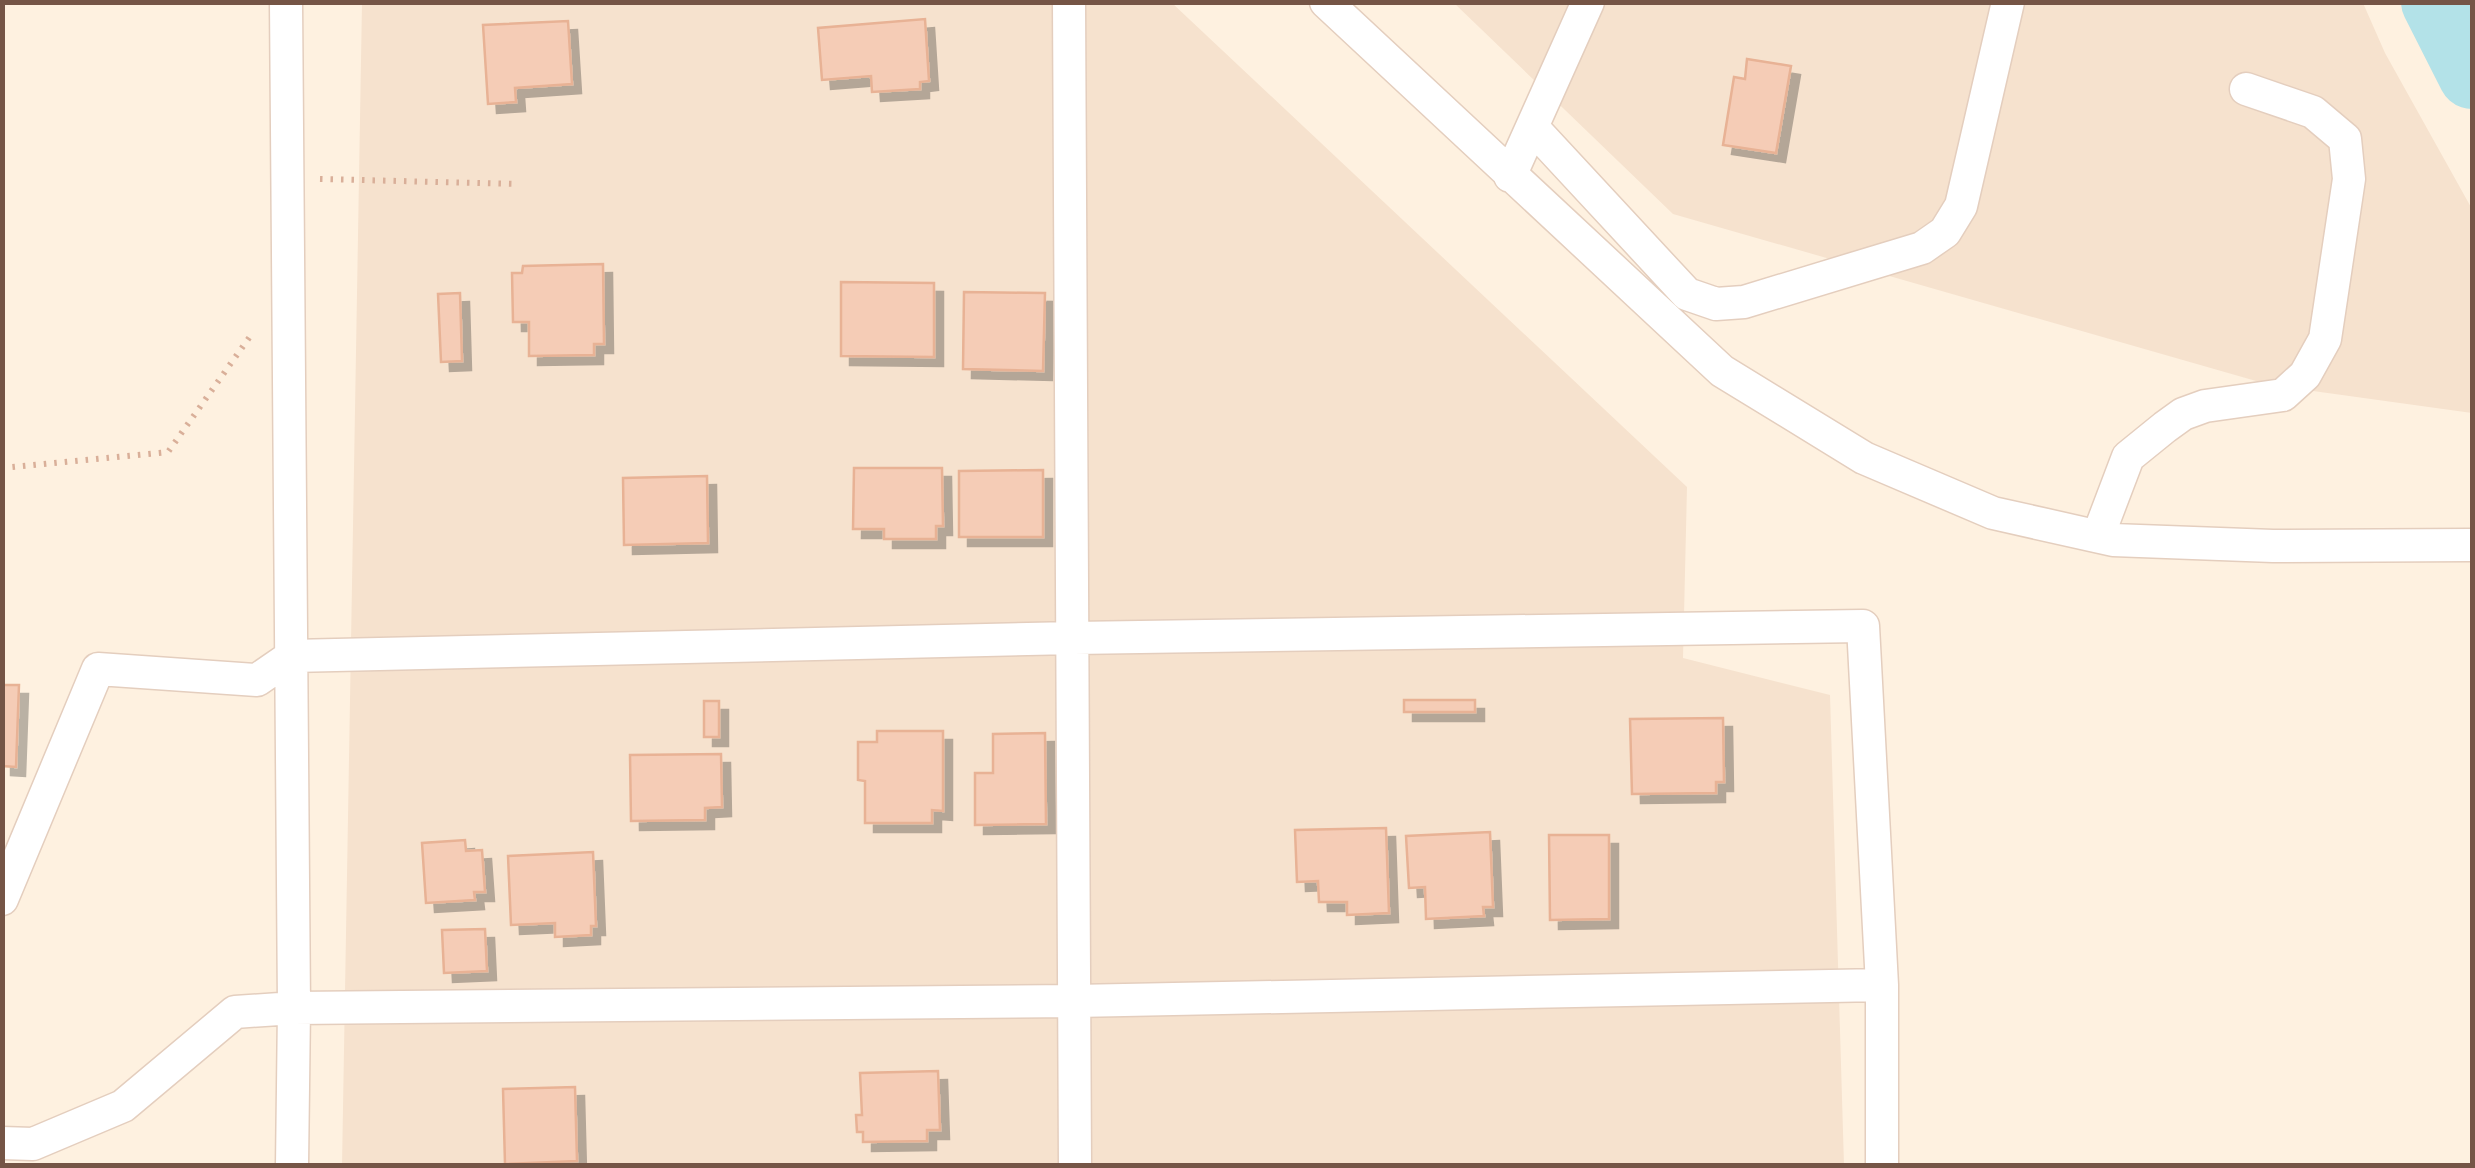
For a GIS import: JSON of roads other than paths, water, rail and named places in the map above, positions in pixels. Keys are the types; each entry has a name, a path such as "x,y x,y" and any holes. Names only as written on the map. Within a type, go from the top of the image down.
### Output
{"street":[{"path":"286,2 292,1166"},
{"path":"1069,2 1075,1166"},
{"path":"1326,2 1722,371 1848,449 1993,513 2098,536 2273,546 2472,545"},
{"path":"1510,176 1588,2"},
{"path":"1532,127 1687,294 1716,304 1744,302 1922,248 1946,232 1961,206 2008,2"},
{"path":"2098,536 2128,457 2183,414 2206,406 2283,395 2305,375 2325,340 2349,179 2344,139 2313,112 2246,90"},
{"path":"2,899 98,669 257,680 292,656 1074,638 1864,626 1882,985 1882,1166"},
{"path":"2,1143 33,1144 123,1106 235,1012 294,1008 1075,1001 1882,985"}],"waterway":[{"path":"2435,2 2472,75"}]}
